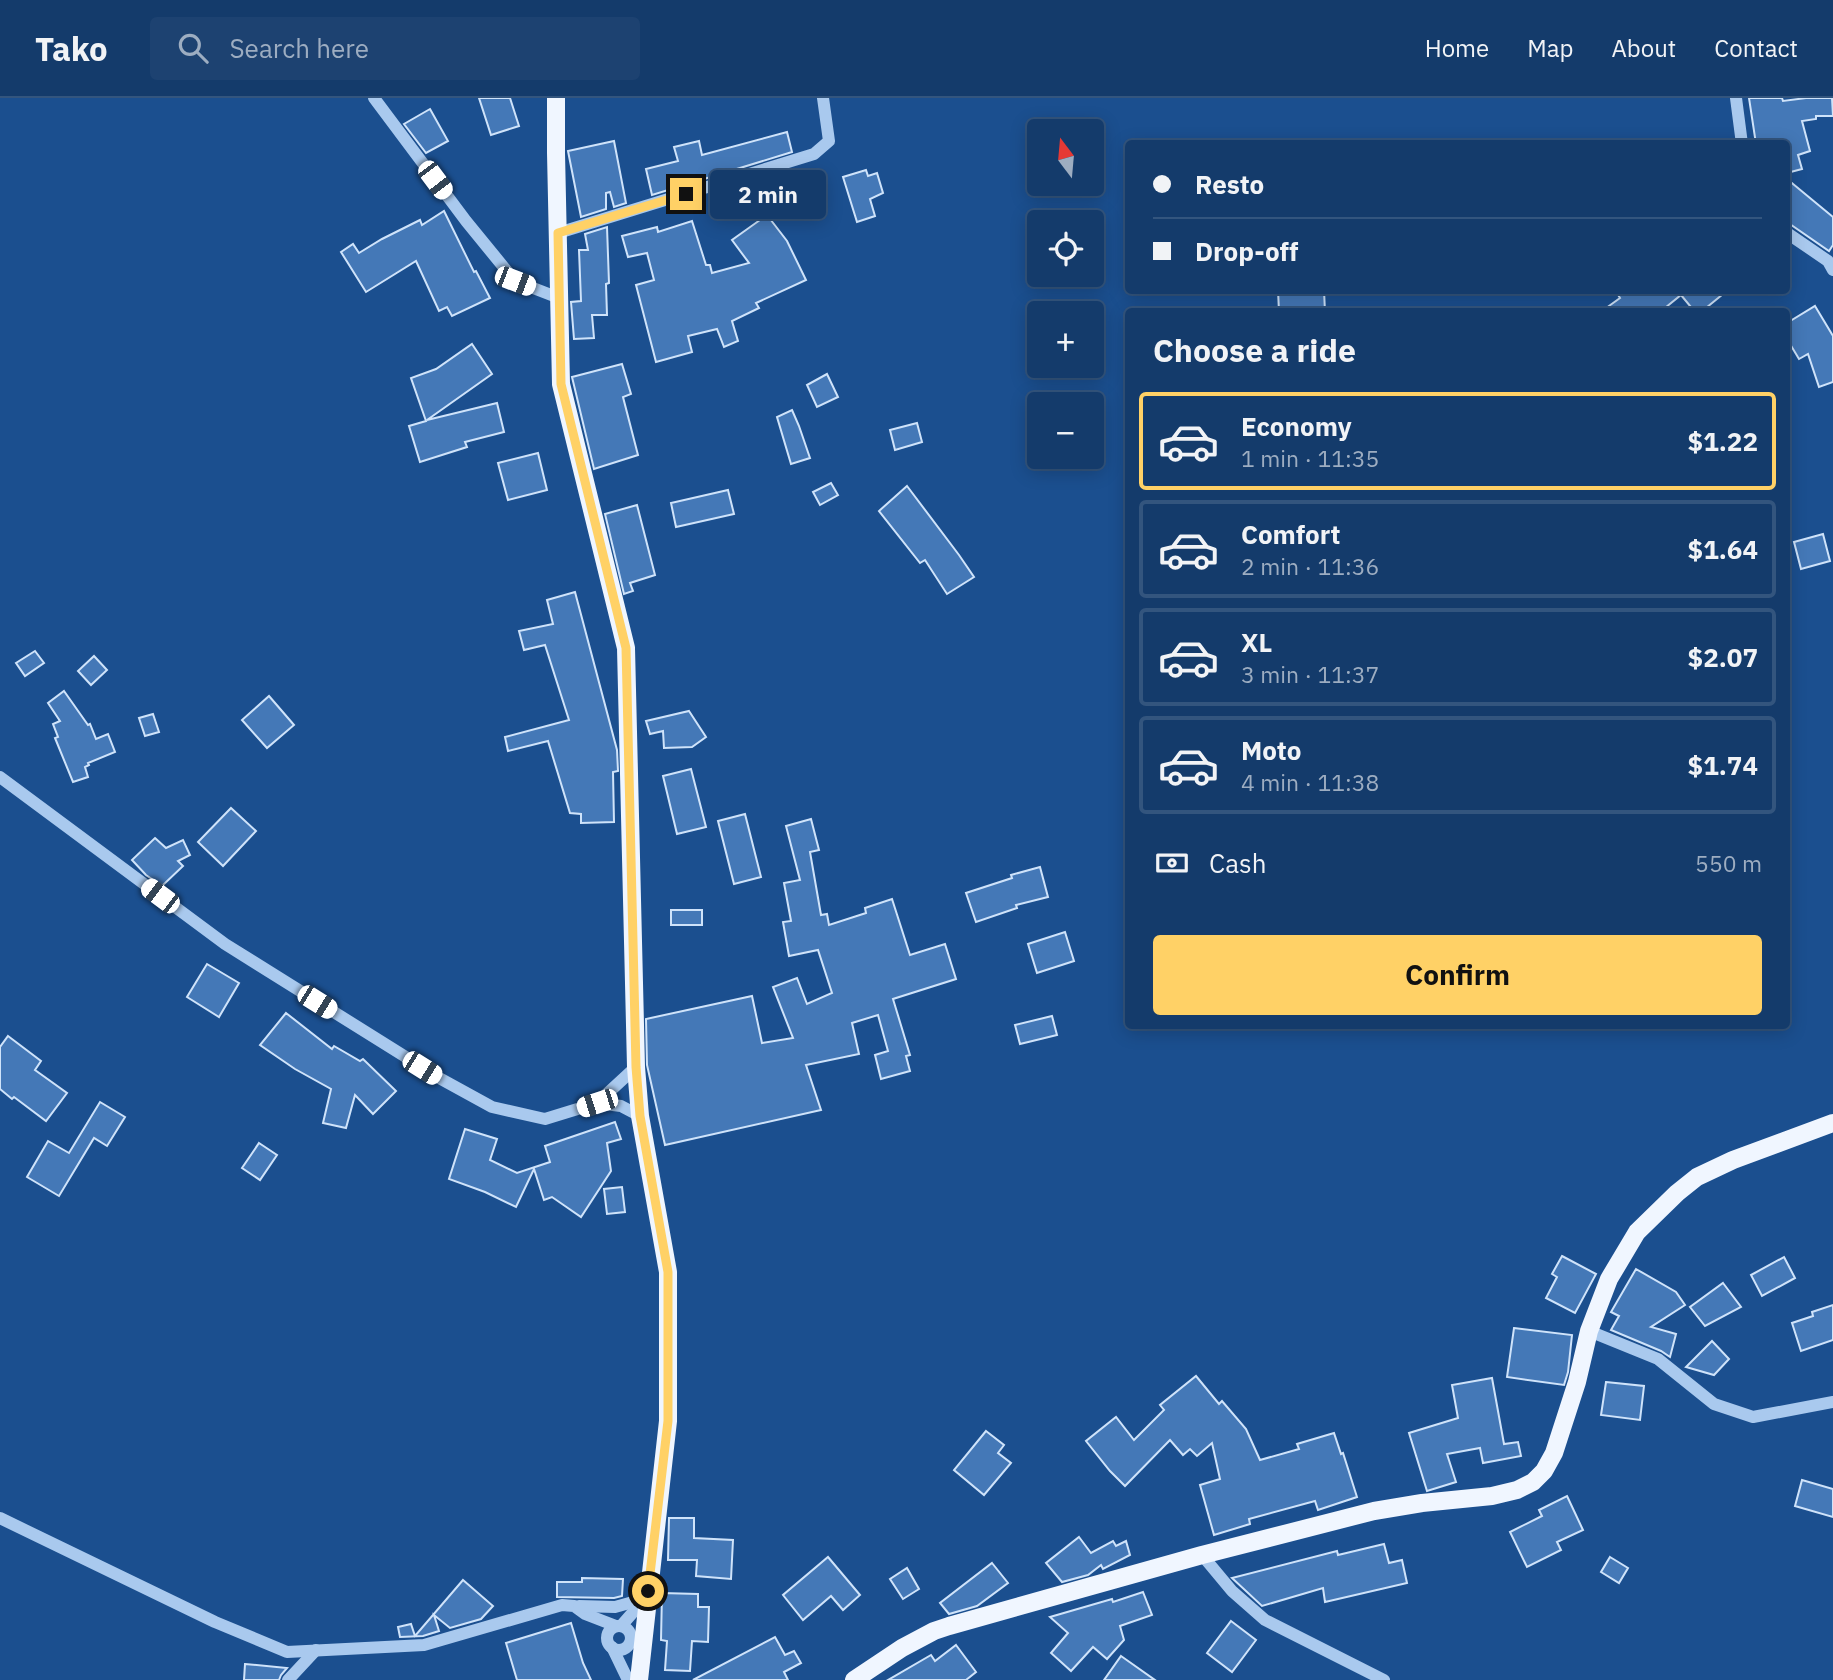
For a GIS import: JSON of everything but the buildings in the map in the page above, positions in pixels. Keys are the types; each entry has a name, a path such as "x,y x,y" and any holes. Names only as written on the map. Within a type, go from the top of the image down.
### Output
{"main road":[{"path":"556,98 561,384 626,648 636,1067 640,1116 668,1272 668,1421 637,1680"},
{"path":"854,1680 902,1648 934,1631 1202,1555 1374,1511 1492,1496 1517,1490 1533,1482 1544,1471 1554,1453 1590,1331 1609,1279 1637,1232 1676,1193 1697,1177 1733,1160 1833,1123"}],"street":[{"path":"374,98 466,221 515,281 559,298"},
{"path":"558,233 814,155 829,141 823,98"},
{"path":"1736,98 1741,140"},
{"path":"1790,235 1828,261 1833,270"},
{"path":"0,777 225,944 441,1079 492,1107 545,1119 597,1103 621,1106 640,1116"},
{"path":"0,787 17,790"},
{"path":"597,1103 636,1067"},
{"path":"1590,1331 1658,1359 1714,1404 1753,1418 1833,1402"},
{"path":"0,1518 215,1622 287,1652 424,1645 562,1605 624,1627 630,1633 637,1680"},
{"path":"1202,1555 1233,1591 1265,1620 1384,1680"},
{"path":"580,1610 615,1607 633,1602 648,1591"},
{"path":"628,1680 610,1642 610,1631 635,1610 648,1591"},
{"path":"580,1610 610,1642 622,1649 630,1641"},
{"path":"288,1680 316,1650"}],"route":[{"path":"648,1591 668,1421 668,1272 640,1116 636,1067 626,648 561,384 558,233 686,194"}]}
